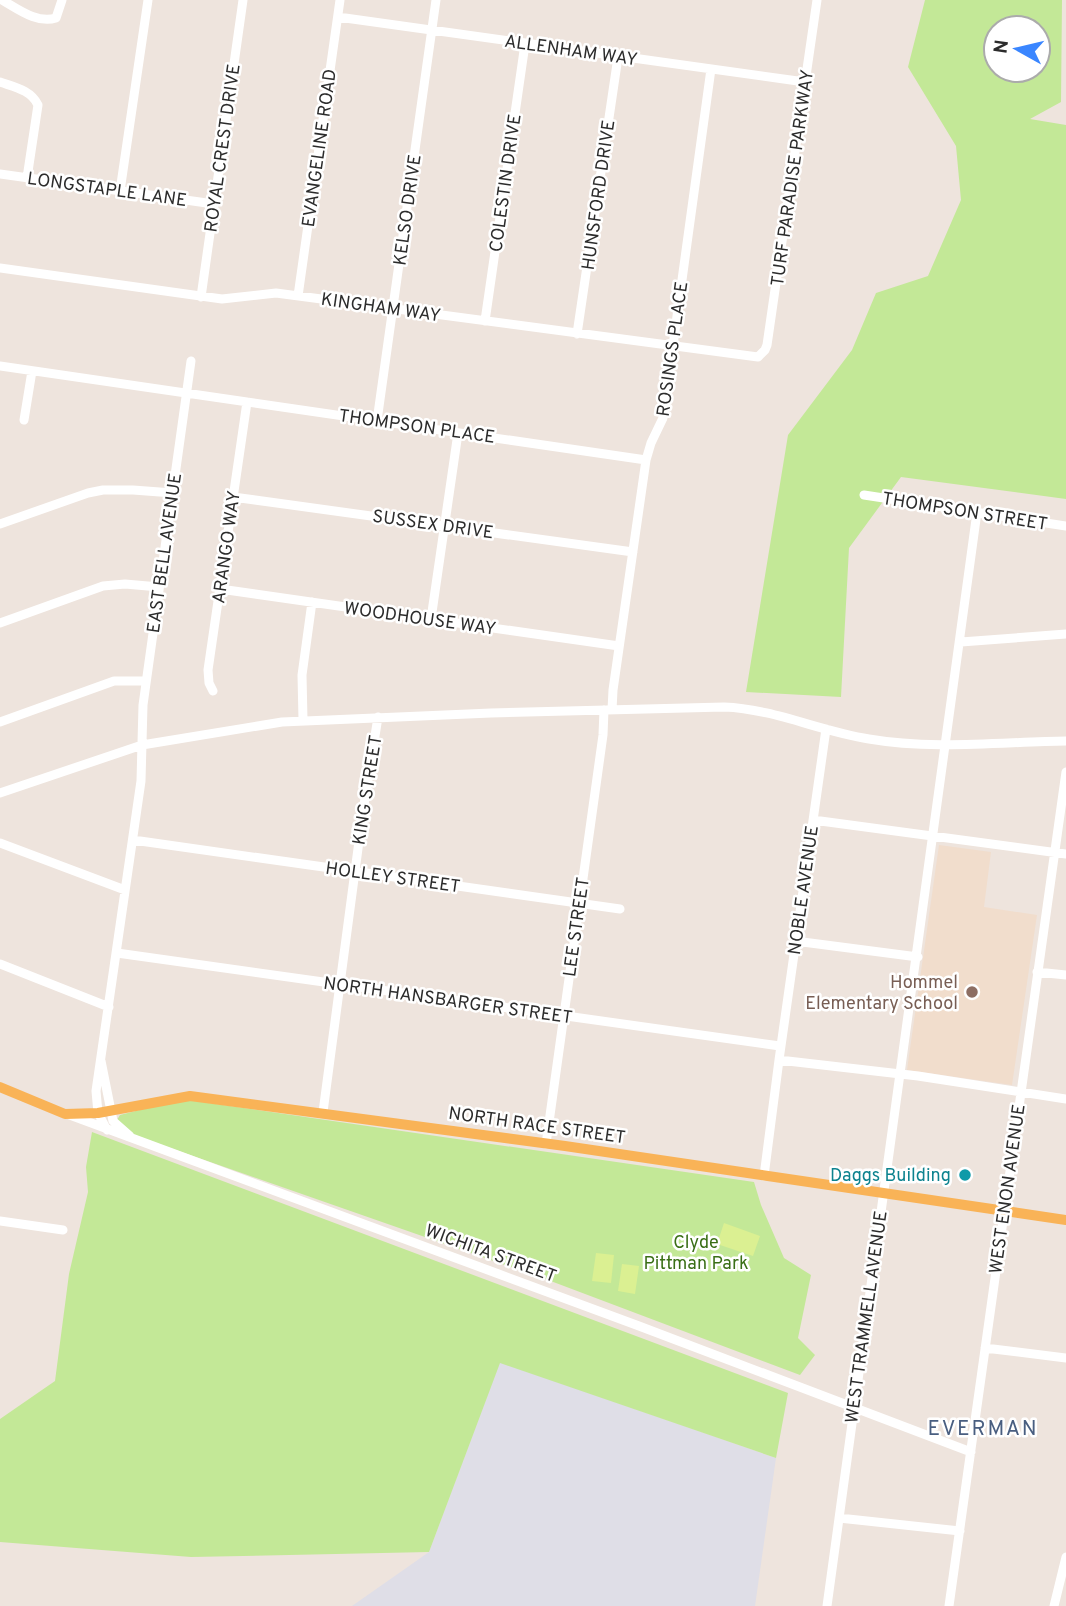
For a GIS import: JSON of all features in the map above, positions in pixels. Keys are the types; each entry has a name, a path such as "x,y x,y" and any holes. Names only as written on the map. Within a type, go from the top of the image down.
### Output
{"main road":[{"name":"WICHITA STREET","path":"0,1087 65,1114"},
{"name":"NORTH RACE STREET","path":"65,1114 98,1113 190,1096 323,1112 1066,1220"}],"street":[{"path":"2,0 38,19 48,21 56,18 62,0"},
{"path":"120,191 148,0"},
{"name":"ROYAL CREST DRIVE","path":"201,296 243,0"},
{"name":"EVANGELINE ROAD","path":"298,296 340,0"},
{"name":"KELSO DRIVE","path":"377,421 436,0"},
{"name":"TURF PARADISE PARKWAY","path":"762,355 767,345 817,0"},
{"name":"ALLENHAM WAY","path":"338,17 806,82"},
{"name":"COLESTIN DRIVE","path":"485,321 525,44"},
{"name":"HUNSFORD DRIVE","path":"578,334 618,57"},
{"name":"ROSINGS PLACE","path":"608,710 646,460 663,418 711,69"},
{"path":"0,82 32,95 38,105 27,178"},
{"name":"LONGSTAPLE LANE","path":"0,174 214,204"},
{"name":"KINGHAM WAY","path":"0,268 232,300 264,293 298,296 752,358 762,355"},
{"name":"EAST BELL AVENUE","path":"98,1113 96,1091 100,1059 141,781 146,681 191,361"},
{"path":"0,366 187,393"},
{"path":"24,420 32,371"},
{"name":"THOMPSON PLACE","path":"187,393 646,460"},
{"name":"ARANGO WAY","path":"213,691 208,670 247,402"},
{"path":"431,619 458,433"},
{"path":"0,524 103,490 173,493"},
{"name":"THOMPSON STREET","path":"864,495 1066,526"},
{"name":"SUSSEX DRIVE","path":"233,496 633,552"},
{"name":"WEST TRAMMELL AVENUE","path":"827,1606 977,512"},
{"path":"0,623 103,586 125,584 159,587"},
{"name":"WOODHOUSE WAY","path":"220,589 619,646"},
{"path":"303,720 303,663 312,602"},
{"path":"961,642 1066,634"},
{"path":"0,722 114,681 146,681"},
{"path":"0,793 142,745 208,732 303,720 746,708 846,735 892,743 1066,741"},
{"name":"LEE STREET","path":"545,1144 608,710"},
{"name":"KING STREET","path":"323,1112 378,717"},
{"name":"NOBLE AVENUE","path":"764,1176 826,729"},
{"name":"WEST ENON AVENUE","path":"949,1606 1066,772"},
{"path":"813,820 1066,854"},
{"name":"HOLLEY STREET","path":"133,840 620,909"},
{"path":"0,843 125,890"},
{"path":"795,941 918,957"},
{"name":"NORTH HANSBARGER STREET","path":"117,953 780,1046"},
{"path":"0,964 109,1007"},
{"path":"1037,972 1066,975"},
{"path":"100,1059 113,1121 136,1140"},
{"path":"779,1060 901,1074 1066,1099"},
{"path":"98,1113 107,1131"},
{"name":"WICHITA STREET","path":"65,1114 971,1452"},
{"path":"0,1221 63,1230"},
{"path":"985,1348 1066,1358"},
{"path":"839,1518 960,1531"},
{"path":"1054,1606 1066,1557"}],"shaded area":[{"name":"Hommel Elementary School","path":"939,845 991,852 984,907 1037,915 1012,1085 907,1070"},
{"path":"500,1362 776,1458 755,1606 352,1606 429,1552"}],"green space":[{"path":"925,0 1062,0 1061,102 1030,119 1066,125 1066,499 901,477 849,548 841,697 746,692 788,435 852,350 876,293 928,276 961,200 956,146 908,67"},
{"name":"Clyde Pittman Park","path":"175,1101 195,1101 754,1182 784,1258 811,1275 798,1338 815,1355 800,1375 548,1280 133,1135 117,1120 120,1115"},
{"path":"92,1132 788,1393 776,1458 500,1363 429,1552 191,1557 0,1542 0,1419 55,1381 69,1274 88,1192 86,1167"},
{"path":"724,1223 760,1236 753,1256 717,1244"},
{"path":"596,1253 614,1255 611,1283 592,1281"},
{"path":"622,1264 639,1266 635,1294 618,1291"}],"place":[{"name":"Hommel Elementary School","path":"972,992"},
{"name":"Daggs Building","path":"965,1175"}],"district":[{"name":"EVERMAN","path":"983,1428"}]}
